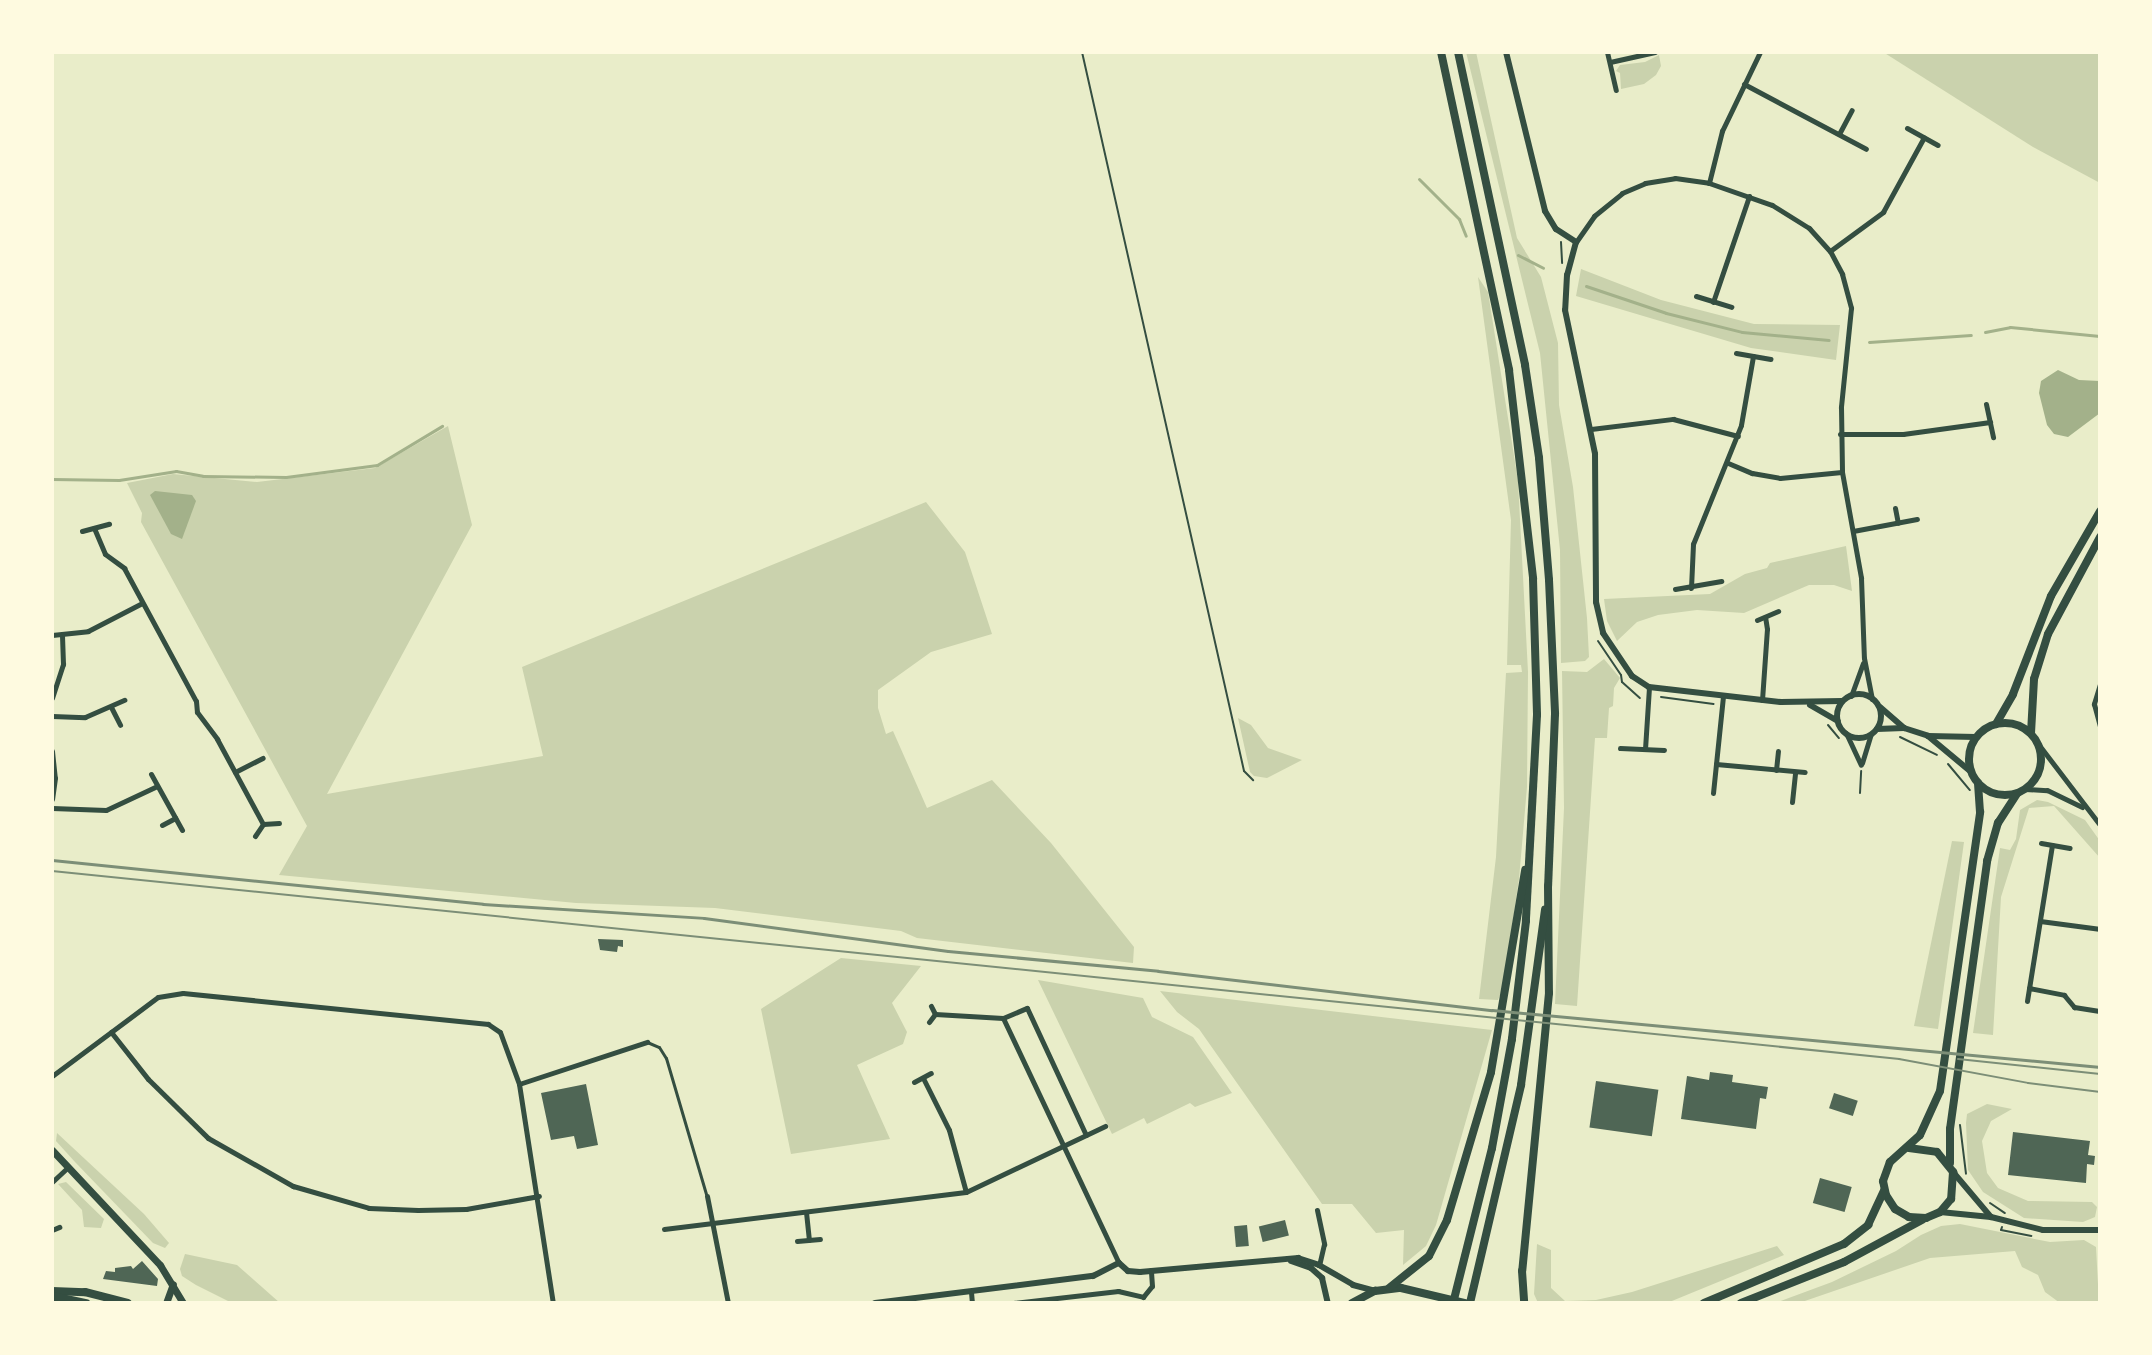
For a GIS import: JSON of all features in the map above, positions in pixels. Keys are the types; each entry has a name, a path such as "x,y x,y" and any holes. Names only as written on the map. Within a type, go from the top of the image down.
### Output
{"main road":[{"path":"1441,52 1509,370 1521,455 1535,621 1537,715 1533,816 1512,1039 1492,1148 1453,1303"},
{"path":"1458,52 1506,267 1539,458 1555,714 1548,886 1549,993 1522,1271 1524,1303"},
{"path":"2021,792 1996,794 1978,783 1970,771 1969,756 1976,737 1996,724 2013,694 2046,605 2100,511"},
{"path":"2031,733 2034,679 2048,634 2100,537"},
{"path":"1741,1303 1844,1262 1940,1212 1953,1194 1956,1086 1992,841 2001,815 2040,766 2039,745 2031,733 2014,724 1996,724"},
{"path":"1704,1303 1844,1244 1868,1225 1884,1190 1890,1162 1909,1148 1928,1121 1942,1084 1979,824 1978,783"},
{"path":"1389,1288 1429,1256 1443,1232 1477,1123 1507,988 1533,816"},
{"path":"1352,1303 1375,1291 1389,1288 1416,1290 1468,1303 1507,1156 1529,1039 1548,886"},
{"path":"1909,1148 1931,1149 1952,1168"},
{"path":"52,1150 173,1282 183,1303"},
{"path":"1884,1190 1899,1212 1926,1218"},
{"path":"166,1303 173,1282"},
{"path":"53,1298 85,1292 128,1303"},
{"path":"53,1298 86,1303"}],"street":[{"path":"1506,52 1545,211 1556,229 1576,242"},
{"path":"1607,52 1616,90"},
{"path":"1610,62 1655,52"},
{"path":"1709,183 1722,131 1760,52"},
{"path":"1744,84 1866,149"},
{"path":"1839,134 1852,110"},
{"path":"1907,128 1938,145"},
{"path":"1830,251 1883,212 1924,137"},
{"path":"1872,699 1864,658 1862,593 1842,472 1840,434 1851,308 1842,274 1830,251 1797,219 1749,196 1709,183 1675,178 1634,187 1599,210 1576,242 1567,275 1565,310 1591,429 1597,496 1598,619 1612,650 1635,679 1649,687 1806,704 1842,701 1863,694 1904,728 1928,736 1976,737"},
{"path":"1713,302 1749,196"},
{"path":"1696,296 1731,307"},
{"path":"1736,353 1770,359"},
{"path":"1691,588 1691,554 1697,531 1738,436 1753,356"},
{"path":"1986,404 1993,437"},
{"path":"1591,429 1673,419 1738,436"},
{"path":"1840,434 1903,434 1990,422"},
{"path":"1728,463 1752,473 1780,478 1842,472"},
{"path":"1895,508 1898,523"},
{"path":"1853,531 1917,519"},
{"path":"82,531 109,524"},
{"path":"94,528 105,554 122,565 196,701 197,712 263,824"},
{"path":"1675,589 1721,581"},
{"path":"52,635 62,636 106,623 142,603"},
{"path":"1757,620 1778,611"},
{"path":"1762,700 1767,629 1765,617"},
{"path":"52,698 63,664 62,636"},
{"path":"1851,696 1864,658"},
{"path":"2100,684 2094,704 2100,727"},
{"path":"1645,749 1649,687"},
{"path":"1713,793 1723,697"},
{"path":"52,716 85,717 124,700"},
{"path":"1842,701 1838,721 1861,765"},
{"path":"1806,704 1838,721"},
{"path":"1861,765 1880,719 1878,705"},
{"path":"111,707 120,725"},
{"path":"1844,736 1857,737 1874,731 1904,728"},
{"path":"1928,736 1970,771"},
{"path":"2039,745 2100,825"},
{"path":"1620,748 1664,750"},
{"path":"52,751 52,799"},
{"path":"1776,770 1778,751"},
{"path":"235,772 263,758"},
{"path":"1716,764 1805,772"},
{"path":"1792,802 1795,771"},
{"path":"151,774 182,830"},
{"path":"52,808 106,810 157,786"},
{"path":"2021,792 2047,790 2087,809"},
{"path":"162,825 175,817"},
{"path":"263,824 279,823"},
{"path":"255,836 263,824"},
{"path":"2041,843 2070,848"},
{"path":"2027,1001 2052,845"},
{"path":"2040,921 2100,929"},
{"path":"2029,988 2064,995 2074,1007 2098,1011"},
{"path":"52,1076 158,997 183,993 305,1008 452,1018 488,1024 500,1032 519,1084 539,1196 553,1303"},
{"path":"931,1006 935,1014"},
{"path":"935,1014 1003,1018 1027,1008 1086,1135"},
{"path":"929,1022 935,1014"},
{"path":"1003,1018 1119,1263 1128,1271 1298,1258 1319,1265 1353,1285 1375,1291"},
{"path":"111,1032 148,1079 208,1138 293,1186 369,1208 418,1210 466,1209 539,1196"},
{"path":"519,1084 647,1042"},
{"path":"914,1082 931,1073"},
{"path":"923,1078 949,1130 966,1192"},
{"path":"664,1229 966,1192 1105,1126"},
{"path":"52,1182 68,1167"},
{"path":"1952,1168 1991,1217"},
{"path":"707,1196 728,1303"},
{"path":"1317,1210 1324,1244 1319,1265"},
{"path":"806,1212 809,1240"},
{"path":"1940,1212 1991,1217 2031,1228 2100,1230"},
{"path":"52,1230 59,1227"},
{"path":"797,1241 820,1239"},
{"path":"1280,1259 1304,1265 1317,1273 1328,1291 1328,1303"},
{"path":"875,1303 1093,1276 1119,1263"},
{"path":"1013,1303 1074,1299 1118,1291 1146,1296 1152,1286 1151,1270"},
{"path":"971,1292 972,1303"}],"lane":[{"path":"647,1042 659,1047 666,1058 707,1196"}],"path":[{"path":"1082,52 1244,771 1253,780"},
{"path":"1824,722 1844,736"},
{"path":"1891,734 1938,755 1964,782 1972,797"},
{"path":"1860,793 1861,765"},
{"path":"1960,1115 1961,1156 1971,1184"},
{"path":"1981,1197 2005,1213"}],"shaded area":[{"path":"1466,52 1476,52 1517,238 1541,277 1558,343 1559,405 1573,487 1587,618 1589,657 1585,661 1561,663 1560,550 1540,353"},
{"path":"1883,52 2100,52 2100,183 2033,147"},
{"path":"1659,55 1661,66 1656,75 1644,84 1621,89 1620,73 1616,71 1620,65 1645,62"},
{"path":"1581,269 1661,300 1754,324 1840,325 1836,360 1751,348 1576,296"},
{"path":"1478,277 1488,292 1518,481 1528,672 1527,787 1519,879 1503,988 1498,1000 1479,999 1496,857 1506,673 1522,672 1521,665 1507,665 1511,520"},
{"path":"2058,370 2079,380 2100,381 2100,413 2068,437 2054,434 2047,425 2039,393 2041,381"},
{"path":"448,426 472,525 327,794 543,756 522,667 926,502 965,552 992,634 931,652 878,690 878,708 886,734 893,731 927,808 992,780 1051,843 1134,947 1133,963 917,938 901,931 715,908 576,903 279,875 307,826 141,522 142,513 127,483 173,474 257,482 375,468"},
{"path":"155,491 192,495 196,501 182,539 171,534 150,495"},
{"path":"1846,546 1852,591 1834,585 1809,585 1744,613 1697,610 1658,615 1637,622 1617,641 1607,621 1604,599 1710,594 1745,574 1767,568 1770,563"},
{"path":"1604,659 1620,678 1614,688 1613,706 1609,708 1607,738 1595,738 1577,1006 1555,1004 1564,808 1562,671 1587,672"},
{"path":"1238,718 1251,725 1268,748 1302,760 1267,778 1254,776 1250,772"},
{"path":"2037,800 2048,802 2085,820 2100,841 2100,858 2054,806 2029,808 2001,897 1993,1035 1973,1033 2000,848 2010,850 2016,839 2020,810"},
{"path":"1952,841 1964,842 1938,1029 1914,1026"},
{"path":"841,958 921,966 892,1003 907,1032 903,1044 857,1065 890,1139 791,1154 761,1009"},
{"path":"1038,980 1143,998 1152,1017 1193,1037 1232,1093 1195,1107 1190,1103 1147,1124 1144,1118 1112,1134"},
{"path":"1160,991 1492,1030 1436,1225 1426,1246 1403,1265 1404,1230 1376,1233 1352,1204 1322,1204 1199,1029 1177,1012"},
{"path":"1987,1104 2012,1109 1991,1121 1982,1141 1987,1173 1998,1188 2028,1201 2092,1202 2097,1207 2095,1217 2083,1222 2024,1218 1983,1192 1968,1170 1966,1123 1967,1114"},
{"path":"57,1133 144,1214 169,1243 165,1248 153,1243 75,1162 56,1141"},
{"path":"66,1182 104,1219 101,1228 84,1227 82,1210 58,1184"},
{"path":"1960,1224 2050,1242 2084,1240 2096,1247 2099,1303 2060,1303 2045,1292 2038,1275 2022,1267 2015,1251 1930,1258 1799,1303 1775,1303 1832,1282 1941,1226"},
{"path":"1537,1244 1551,1250 1551,1288 1565,1301 1596,1300 1632,1292 1777,1246 1784,1255 1667,1303 1538,1303 1534,1294"},
{"path":"185,1254 237,1265 280,1303 232,1303 196,1285 182,1276 180,1269"}],"building":[{"path":"598,939 623,940 623,947 618,946 617,952 600,950"},
{"path":"1710,1072 1733,1075 1732,1082 1768,1087 1766,1099 1760,1098 1756,1129 1681,1119 1687,1076 1709,1080"},
{"path":"1596,1081 1658,1090 1652,1136 1589,1128"},
{"path":"586,1084 598,1145 577,1149 574,1136 551,1140 541,1093"},
{"path":"1834,1093 1858,1101 1853,1116 1829,1108"},
{"path":"2013,1132 2090,1141 2088,1155 2095,1156 2094,1165 2087,1164 2086,1183 2008,1175"},
{"path":"1820,1178 1852,1187 1845,1212 1813,1203"},
{"path":"1285,1220 1289,1236 1263,1242 1259,1227"},
{"path":"1247,1225 1249,1246 1236,1247 1234,1226"},
{"path":"142,1261 158,1279 157,1286 103,1279 106,1271 115,1272 115,1268 131,1266 133,1269"}],"waterway":[{"path":"1419,179 1459,219 1466,236"},
{"path":"1518,255 1543,268"},
{"path":"1586,286 1666,313 1742,332 1829,340"},
{"path":"1985,332 2010,327 2100,336"},
{"path":"1869,342 1971,335"},
{"path":"52,479 119,480 176,471 203,476 286,477 377,465 442,426"}],"tram line":[{"path":"52,871 1899,1059 2028,1083 2100,1092"},
{"path":"1958,1059 2100,1074"}],"railway":[{"path":"52,860 483,904 704,918 948,951 1158,971 1492,1010 2100,1067"}]}
